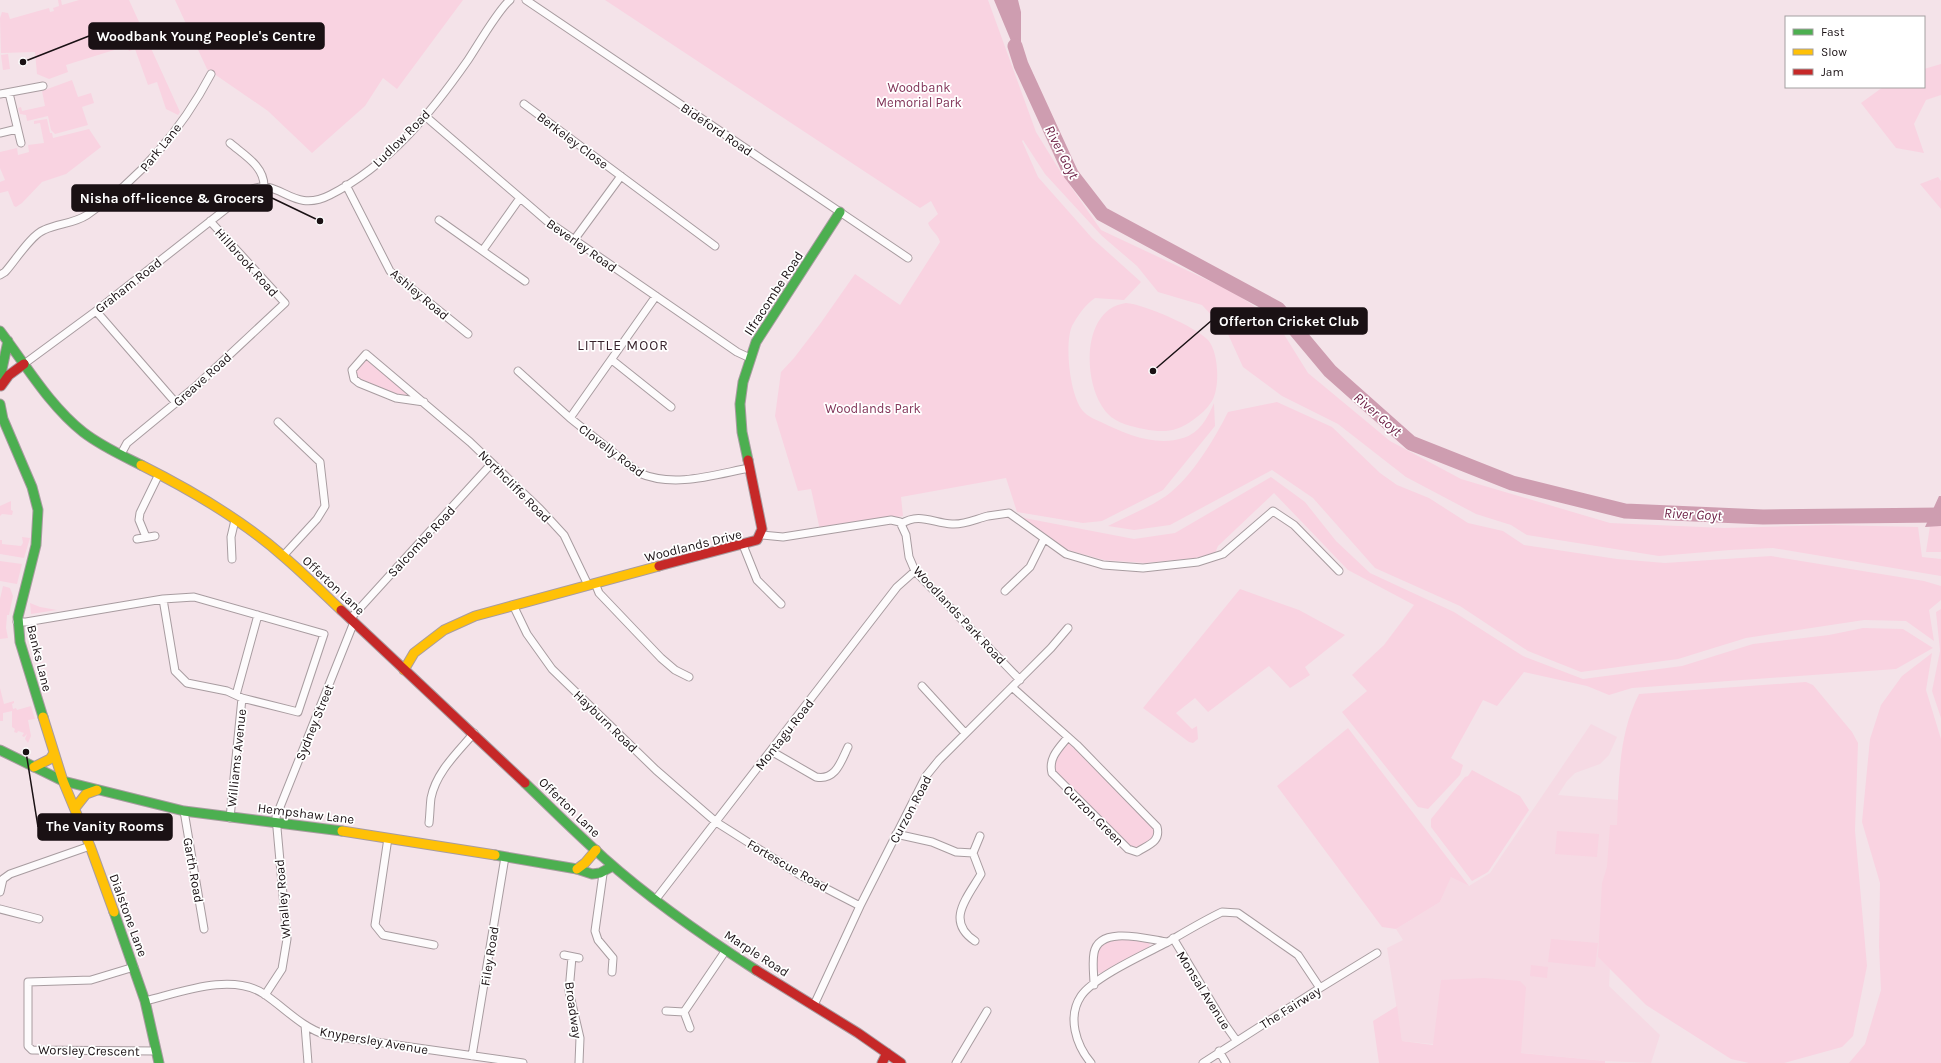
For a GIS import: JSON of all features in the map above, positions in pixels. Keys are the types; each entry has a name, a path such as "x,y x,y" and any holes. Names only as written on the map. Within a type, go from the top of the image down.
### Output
{"street":[{"name":"Ludlow Road","path":"264,186 273,188 289,197 307,202 330,195 365,173 382,160 425,116 510,0"},
{"name":"Bideford Road","path":"526,0 908,258"},
{"name":"Park Lane","path":"0,275 6,272 36,235 44,230 71,223 87,215 141,172 194,105 211,74"},
{"path":"0,94 42,86"},
{"path":"9,93 21,143"},
{"name":"Berkeley Close","path":"524,104 715,246"},
{"name":"Beverley Road","path":"425,116 547,221 737,352 750,358"},
{"path":"0,133 17,129"},
{"path":"230,143 261,170 264,178 264,186"},
{"name":"Berkeley Close","path":"574,240 621,176"},
{"name":"Ashley Road","path":"346,185 390,271 468,334"},
{"name":"Graham Road","path":"24,364 96,311 250,190 264,186"},
{"path":"483,250 520,198"},
{"name":"Ilfracombe Road","path":"761,535 761,521 742,432 740,404 743,382 756,342 840,212"},
{"path":"439,220 525,281"},
{"name":"Hillbrook Road","path":"210,221 284,303"},
{"path":"570,418 656,296"},
{"name":"Greave Road","path":"121,454 127,443 176,403 284,303"},
{"path":"96,311 176,403"},
{"name":"Offerton Lane","path":"0,330 48,397 72,423 91,438 159,474 235,520 283,556 404,670 474,733 604,858"},
{"path":"1,386 2,369 8,341"},
{"name":"Northcliffe Road","path":"424,402 396,398 359,383 354,379 352,370 366,354 424,402 492,463 540,509 564,535 592,584 599,593 661,658 675,670 689,677"},
{"path":"612,360 671,407"},
{"path":"1,386 24,364"},
{"name":"Clovelly Road","path":"518,371 570,418 639,473 652,479 667,481 686,480 749,468"},
{"name":"Banks Lane","path":"0,404 3,419 32,487 38,510 36,545 22,596 17,622 24,656 63,780"},
{"path":"278,422 320,462 325,506 317,519 283,556"},
{"name":"Salcombe Road","path":"352,620 492,463"},
{"path":"146,536 139,520 140,513 159,474"},
{"name":"Woodlands Drive","path":"404,670 414,652 444,630 476,616 755,542 761,535 783,537 891,520 898,521 901,524 921,517 952,524 960,524 989,516 1009,513 1066,554 1103,565 1143,568 1198,562 1223,554 1273,511 1294,524 1339,571"},
{"path":"232,559 231,537 235,520"},
{"name":"Woodlands Park Road","path":"901,524 906,535 909,557 916,571 1020,680"},
{"path":"137,539 146,536 155,536"},
{"path":"1005,591 1030,567 1044,538"},
{"path":"743,545 757,580 781,604"},
{"name":"Montagu Road","path":"656,899 897,587 916,571"},
{"path":"17,622 26,622 162,599 194,597 324,634 324,640 298,712 239,696 227,691 187,683 175,671 162,599"},
{"name":"Hayburn Road","path":"513,605 527,634 552,669 656,770 716,822"},
{"name":"Williams Avenue","path":"230,818 239,696 258,615"},
{"name":"Sydney Street","path":"276,822 352,620"},
{"name":"Curzon Road","path":"814,1005 860,906 926,776 939,760 1020,680 1068,628"},
{"path":"922,686 965,733"},
{"name":"Curzon Green","path":"1012,687 1068,737 1157,827 1158,837 1156,841 1137,852 1128,849 1052,773 1050,766 1051,760 1068,737"},
{"path":"429,823 432,797 437,781 446,767 474,733"},
{"path":"771,751 822,778 832,774 836,770 848,747"},
{"name":"Hempshaw Lane","path":"0,750 63,780 97,790 184,811 388,838 505,856 577,869 584,872 603,874"},
{"path":"34,767 50,759 54,753"},
{"name":"Dialstone Lane","path":"63,780 90,846 134,968 145,1001 159,1063"},
{"path":"75,808 86,794 97,790"},
{"name":"Garth Road","path":"184,811 204,929"},
{"name":"Whalley Road","path":"265,995 282,968 286,939 276,822"},
{"name":"Fortescue Road","path":"716,822 800,875 860,906"},
{"path":"896,834 932,842 956,852 973,853"},
{"path":"975,942 967,936 960,925 959,914 981,874 973,853 980,836"},
{"path":"388,838 375,925 383,935 434,945"},
{"path":"0,892 3,879 10,874 90,846"},
{"path":"577,869 586,863 596,850"},
{"name":"Filey Road","path":"472,1056 505,856"},
{"name":"Marple Road","path":"604,858 656,899 726,950 887,1053 896,1062"},
{"path":"612,972 613,958 598,940 595,931 603,874 613,866"},
{"path":"0,909 39,919"},
{"path":"1091,1063 1079,1046 1074,1025 1077,1005 1082,995 1094,984 1124,965 1222,912 1238,912 1298,955 1320,988"},
{"path":"1094,984 1094,954 1099,942 1104,939 1114,935 1170,940"},
{"name":"Monsal Avenue","path":"1170,940 1236,1040"},
{"path":"684,1012 726,950"},
{"name":"The Fairway","path":"1203,1063 1236,1040 1377,953"},
{"name":"Broadway","path":"564,955 575,958 569,991 580,1038 579,1063"},
{"name":"Worsley Crescent","path":"134,968 91,980 28,982 28,1046 32,1050 156,1051"},
{"name":"Knypersley Avenue","path":"145,1001 222,984 248,987 265,995 305,1025 318,1032 339,1037 523,1063"},
{"path":"666,1011 684,1012"},
{"path":"956,1063 987,1011"},
{"path":"684,1012 690,1028"},
{"path":"305,1025 308,1063"},
{"path":"1219,1051 1226,1063"},
{"path":"882,1063 887,1053"}],"shaded area":[{"path":"994,0 1018,0 1021,12 1021,65"},
{"path":"1939,496 1941,496 1941,526 1925,527"},
{"path":"1591,724 1617,737 1609,755 1600,764 1575,773 1567,781 1558,795 1619,800 1609,986 1660,1035 1651,1063 1605,1061 1402,1041 1387,948 1403,940 1396,929 1440,902 1451,876 1469,886 1490,873"}],"green space":[{"path":"58,0 61,0 62,5 79,0 129,0 180,112 178,115 166,109 157,82 148,85 135,49 129,51 127,46 66,65 68,72 49,79 37,74 35,52 1,53 0,18 2,12 8,13 10,19 49,8 50,12 54,11 53,8 59,6"},
{"path":"175,0 463,0 397,89 383,78 365,106 312,153 268,111 207,69"},
{"path":"605,0 988,0 1036,132 1060,171 1101,230 1233,292 1275,320 1308,373 1390,441 1461,479 1610,523 1724,528 1830,525 1918,527 1922,557 1941,559 1941,576 1773,548 1659,556 1527,535 1511,525 1476,514 1406,477 1338,424 1282,396 1243,367 1227,332 1202,305 1158,292 1137,266 1102,236 1045,174 1023,140 1022,141 1038,177 1092,238 1141,282 1124,300 1095,298 1082,310 1072,326 1069,345 1070,371 1072,385 1080,406 1085,413 1120,431 1152,440 1173,440 1189,436 1203,424 1214,403 1215,426 1163,490 1102,521 1083,523 1017,512 1006,478 901,497 903,516 820,530 811,489 798,491 775,416 781,372 794,358 820,324 855,274 900,305 940,242 928,223 938,214 931,201 920,208"},
{"path":"8,54 10,69 3,70 1,55"},
{"path":"1941,64 1941,95 1926,100 1914,124 1924,153 1896,148 1861,103 1882,88 1925,88 1925,69"},
{"path":"72,80 78,97 91,93 94,103 82,107 88,125 55,134 51,130 48,116 27,121 26,115 20,114 18,108 21,107 22,111 45,106 42,91"},
{"path":"47,119 50,133 52,133 53,138 89,129 101,147 66,174 42,182 22,203 16,207 14,206 8,191 0,193 0,182 5,180 0,168 0,152 17,148 18,155 29,152 28,145 44,143 40,123 34,124 34,121"},
{"path":"1938,177 1941,181 1941,209 1920,184"},
{"path":"1126,303 1145,307 1182,323 1202,335 1212,346 1217,370 1215,395 1203,412 1181,427 1157,431 1130,426 1111,417 1099,402 1093,386 1090,369 1090,351 1093,334 1100,319 1111,308"},
{"path":"366,354 418,396 396,398 359,383 352,370"},
{"path":"1277,402 1332,427 1380,473 1397,485 1429,498 1468,523 1503,531 1524,545 1617,559 1665,563 1771,556 1924,581 1941,586 1941,600 1929,610 1934,641 1906,621 1864,620 1746,638 1678,659 1581,672 1528,651 1460,606 1375,568 1313,498 1272,470 1170,525 1134,530 1108,526 1152,504 1166,496 1175,488 1201,458 1228,412"},
{"path":"1271,477 1305,502 1336,541 1370,573 1454,612 1523,656 1583,679 1682,666 1753,644 1829,635 1863,628 1903,629 1933,648 1896,669 1632,688 1609,695 1587,686 1524,672 1497,706 1483,700 1451,758 1463,765 1460,775 1428,809 1418,807 1342,712 1367,691 1352,675 1384,645 1414,605 1348,570 1274,493 1218,546 1215,553 1195,558 1145,563 1104,560 1068,550 1019,517 1134,539 1175,533"},
{"path":"11,501 11,510 13,511 12,515 2,514 0,516 0,506"},
{"path":"1930,526 1941,526 1941,552 1926,552"},
{"path":"22,537 30,538 24,558 0,554 0,540 2,540 2,544 21,546 23,543"},
{"path":"0,561 22,564 17,584 0,581"},
{"path":"3,586 10,588 13,596 9,615 7,615 6,628 8,638 0,639 0,599"},
{"path":"1240,589 1299,610 1345,635 1305,667 1310,675 1290,688 1269,666 1208,712 1195,698 1176,713 1192,729 1197,726 1198,739 1193,743 1189,742 1143,708"},
{"path":"30,603 40,607 57,610 31,614"},
{"path":"1941,609 1941,718 1932,691 1940,651 1936,612"},
{"path":"1932,653 1926,690 1941,739 1941,1063 1849,1063 1865,1044 1881,990 1879,946 1880,883 1862,822 1870,739 1881,705 1902,676"},
{"path":"1806,682 1813,685 1852,732 1858,743 1855,831 1867,966 1853,1036 1842,1047 1784,1063 1749,1063 1731,1059 1646,1005 1598,957 1602,883 1607,867 1610,825 1617,825 1619,775 1623,742 1632,710 1639,694"},
{"path":"0,688 4,704 14,701 12,704 13,709 16,708 17,710 31,706 35,719 28,720 31,736 28,743 25,739 27,734 24,737 22,736 24,733 18,731 17,733 14,732 15,729 12,727 12,711 3,713 3,721 0,721"},
{"path":"1348,728 1469,886 1451,877 1440,902 1396,929 1382,927 1277,786"},
{"path":"1068,737 1157,827 1158,837 1132,852 1052,773 1051,761"},
{"path":"1472,770 1520,796 1529,810 1488,872 1472,881 1431,827 1431,819"},
{"path":"1557,831 1599,834 1597,857 1555,854"},
{"path":"1116,938 1150,942 1149,948 1105,974 1096,972 1098,950 1104,943"},
{"path":"1551,939 1598,943 1595,967 1548,962"},
{"path":"1531,965 1548,967 1547,978 1530,976"},
{"path":"1484,978 1520,981 1526,987 1521,1053 1605,1061 1605,1063 1379,1063 1373,1021 1397,1006 1402,1041 1433,1045 1441,980"}],"waterway":[{"name":"River Goyt","path":"1015,46 1021,65 1071,174 1102,214 1278,309 1330,371 1411,443 1512,483 1625,511 1763,517 1941,515"}],"traffic: fast":[{"path":"748,460 742,432 740,404 743,382 756,342 840,212"},
{"path":"0,331 38,384 59,410 83,432 97,442 141,465"},
{"path":"2,383 2,369 8,341"},
{"path":"0,404 3,419 32,487 38,510 36,545 18,617 20,642 43,717"},
{"path":"0,750 63,781 184,811 342,831"},
{"path":"525,783 594,849 640,888 697,931 756,970"},
{"path":"495,855 577,869 592,874 600,873 613,866"},
{"path":"114,912 145,1001 159,1063"}],"traffic: slow":[{"path":"141,465 197,495 267,542 341,610"},
{"path":"404,670 414,653 444,630 475,616 659,566"},
{"path":"43,717 63,781 90,846 114,912"},
{"path":"34,767 50,759 54,753"},
{"path":"75,808 86,794 97,790"},
{"path":"342,831 495,855"},
{"path":"577,869 585,863 596,850"}],"traffic: jam":[{"path":"1,386 9,375 24,364"},
{"path":"659,566 757,540 762,529 748,460"},
{"path":"341,610 525,783"},
{"path":"756,970 858,1033 901,1063"},
{"path":"882,1063 887,1053"}],"place":[{"name":"Woodbank Young People's Centre","path":"23,62"},
{"name":"Nisha off-licence & Grocers","path":"320,221"},
{"name":"Offerton Cricket Club","path":"1153,371"},
{"name":"The Vanity Rooms","path":"26,752"}],"district":[{"name":"LITTLE MOOR","path":"623,345"}],"park label":[{"name":"Woodbank Memorial Park","path":"919,94"},
{"name":"Woodlands Park","path":"873,408"}]}
